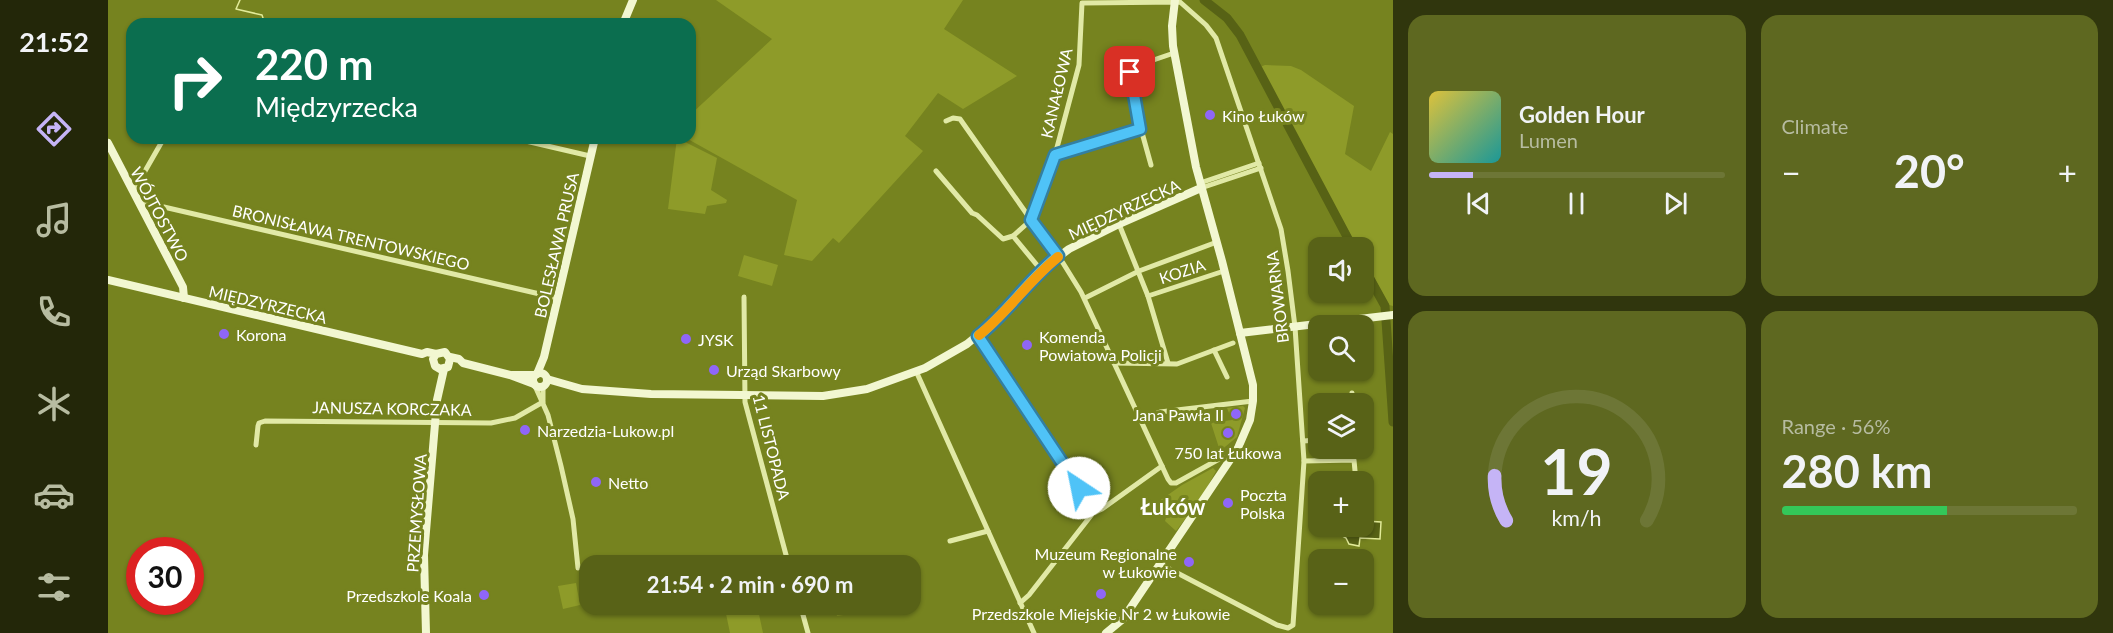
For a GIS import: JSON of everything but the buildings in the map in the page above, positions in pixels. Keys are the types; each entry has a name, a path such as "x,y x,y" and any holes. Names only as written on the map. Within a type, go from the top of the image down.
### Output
{"main road":[{"path":"626,18 633,0"},
{"path":"1111,632 1123,619 1232,459 1247,430 1253,401 1252,379 1200,185 1174,53 1172,26 1174,1"},
{"name":"WÓJTOSTWO","path":"108,143 183,287 184,298"},
{"name":"BOLESŁAWA PRUSA","path":"540,381 593,144"},
{"name":"MIĘDZYRZECKA","path":"108,280 422,354 441,362 459,359 462,363 510,375 567,386 630,394 744,396 843,394 877,386 945,357 978,336 1003,313 1041,270 1058,256 1200,185"},
{"path":"1240,333 1393,315"},
{"name":"PRZEMYSŁOWA","path":"426,633 424,555 441,362"}],"street":[{"name":"KANAŁOWA","path":"1031,220 1055,155 1079,65 1082,3 1174,1"},
{"name":"BROWARNA","path":"1174,1 1184,4 1216,38 1281,229 1295,327 1304,461 1292,630"},
{"path":"1151,165 1140,129 1130,68 1174,53"},
{"path":"946,121 953,118 960,119 1058,256 1085,298 1168,479 1173,483 1221,458 1232,459"},
{"path":"1055,155 1140,129"},
{"path":"133,192 161,144"},
{"path":"539,144 590,156"},
{"path":"1200,185 1260,165"},
{"path":"936,171 972,213 1003,239 1013,236 1031,220"},
{"name":"BRONISŁAWA TRENTOWSKIEGO","path":"138,201 557,298"},
{"path":"1119,224 1148,296 1168,363"},
{"path":"1013,236 1041,270"},
{"path":"1085,298 1139,271 1217,242"},
{"name":"KOZIA","path":"1148,296 1224,271"},
{"name":"11 LISTOPADA","path":"744,297 744,396 786,555"},
{"path":"978,336 1088,502 1093,513"},
{"path":"1114,363 1180,364 1233,343"},
{"path":"1214,350 1227,377"},
{"path":"916,371 1034,633"},
{"path":"540,381 543,402 571,510 578,568"},
{"path":"1141,419 1161,412 1253,401"},
{"name":"JANUSZA KORCZAKA","path":"256,445 259,423 265,421 436,423 504,421 515,418 543,402"},
{"path":"1303,441 1308,441"},
{"path":"1304,461 1354,460 1355,471"},
{"path":"1020,603 1029,595 1093,513 1162,466"},
{"path":"950,541 988,531"},
{"path":"1160,564 1277,625 1292,630"},
{"path":"803,615 808,633"}],"shaded area":[{"path":"716,0 963,0 944,29 1017,76 963,109 938,93 905,136 923,151 839,243 833,238 812,261 784,255 797,200 696,144 696,109 772,39"},
{"path":"1265,65 1291,66 1301,70 1354,106 1345,154 1371,171 1390,132 1393,134 1393,306 1389,305 1374,277 1374,237 1352,237 1260,67"},
{"path":"676,144 689,144 717,158 711,190 727,200 726,203 707,206 705,214 668,209"},
{"path":"744,255 778,265 772,286 738,276"},
{"path":"1243,406 1245,408 1237,437 1220,451 1211,423 1232,420 1227,408"},
{"path":"1213,468 1216,471 1203,495 1176,531 1165,521 1166,518 1155,504 1182,485"},
{"path":"1374,522 1381,522 1380,539 1360,538 1359,546 1349,544 1344,537 1374,537"},
{"path":"576,583 579,605 563,609 558,586"},
{"path":"726,615 759,615 763,633 730,633"}],"waterway":[{"path":"240,0 236,9 262,15 263,18"},
{"path":"1204,0 1227,18 1240,35 1347,237"},
{"path":"1374,286 1385,306 1393,422"}],"slow traffic":[{"path":"979,335 1003,313 1048,264 1058,257"}],"place":[{"name":"Kino Łuków","path":"1210,115"},
{"name":"Korona","path":"224,334"},
{"name":"JYSK","path":"686,339"},
{"name":"Komenda Powiatowa Policji","path":"1027,345"},
{"name":"Urząd Skarbowy","path":"714,370"},
{"name":"Jana Pawła II","path":"1236,414"},
{"name":"Narzedzia-Lukow.pl","path":"525,430"},
{"name":"750 lat Łukowa","path":"1228,433"},
{"name":"Netto","path":"596,482"},
{"name":"Poczta Polska","path":"1228,503"},
{"name":"Muzeum Regionalne w Łukowie","path":"1189,562"},
{"name":"Przedszkole Miejskie Nr 2 w Łukowie","path":"1101,594"},
{"name":"Przedszkole Koala","path":"484,595"}],"district":[{"name":"Łuków","path":"1173,506"}],"route":[{"path":"1079,488 978,336 1058,256 1031,220 1055,155 1140,129 1130,72"}]}
